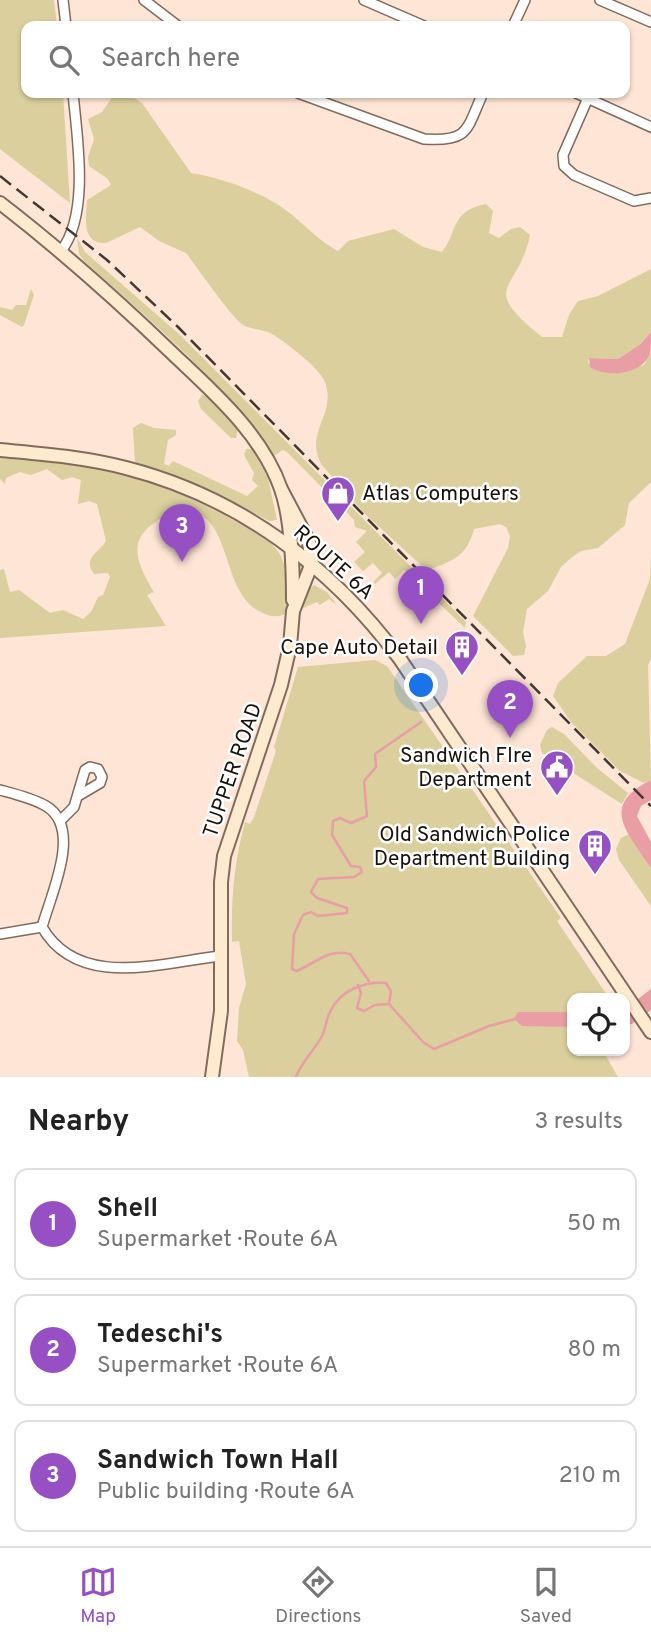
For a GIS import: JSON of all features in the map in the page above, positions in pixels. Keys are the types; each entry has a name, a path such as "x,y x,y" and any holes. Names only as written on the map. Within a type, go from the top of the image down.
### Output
{"main road":[{"path":"0,203 61,251 222,402 261,452 309,542 312,563"},
{"name":"ROUTE 6A","path":"0,450 88,460 143,473 216,501 289,544 312,563 359,608 400,659 651,1032"},
{"path":"282,491 293,564 293,611"},
{"name":"TUPPER ROAD","path":"212,1077 221,1011 224,856 285,670 293,611 312,563"}],"street":[{"path":"63,0 65,21"},
{"path":"144,0 171,21"},
{"path":"364,0 412,21"},
{"path":"515,21 525,0"},
{"path":"600,0 651,22"},
{"path":"61,251 72,232 78,195 73,98"},
{"path":"312,98 424,139 446,141 457,139 464,133 481,98"},
{"path":"651,127 588,98 563,155 564,166 574,175 634,201 651,198"},
{"path":"0,790 46,806 61,820 65,844 42,927"},
{"path":"61,820 70,813 78,796"},
{"path":"42,927 62,954 90,965 114,967 220,956"},
{"path":"0,934 42,927"}],"shaded area":[{"path":"0,0 54,0 56,21 21,21 21,98 63,98 70,203 0,149"},
{"path":"112,98 134,98 142,103 191,173 230,183 269,199 338,251 348,241 394,229 423,247 442,252 460,217 474,207 486,204 493,211 489,233 499,238 511,229 520,227 530,235 507,288 506,297 522,320 542,337 562,337 569,315 578,301 598,296 651,269 651,332 642,344 618,359 589,358 588,363 618,373 644,365 651,353 651,482 629,503 625,525 598,548 581,551 571,558 561,567 548,591 527,609 523,632 526,646 524,655 513,656 473,616 508,548 510,536 506,527 500,524 474,529 468,545 459,555 431,569 421,565 364,513 321,464 316,442 328,394 322,376 310,363 274,335 243,325 186,253 159,241 140,227 106,243 92,239 86,221 87,200 111,185 108,179 89,166 88,157 94,139 88,119 102,112"},
{"path":"77,238 85,252 179,334 466,622 465,628 404,570 395,579 389,572 375,584 373,582 382,573 373,563 363,571 354,562 365,552 356,542 367,531 355,527 354,520 287,452 283,450 275,455 271,453 207,375 84,261 79,254"},
{"path":"31,289 34,295 22,327 0,315 0,307 12,310 16,305 26,305"},
{"path":"651,332 650,354 640,366 614,373 605,373 590,367 589,358 618,359 641,344"},
{"path":"202,395 208,396 238,429 236,438 231,438 201,409 198,401"},
{"path":"141,423 154,428 176,430 176,435 168,440 164,464 169,466 173,461 247,496 258,486 252,480 254,473 244,455 246,449 252,449 268,478 277,520 269,521 210,490 135,464 133,428"},
{"path":"0,455 119,474 174,491 243,526 272,544 283,561 289,594 287,613 268,615 247,602 238,587 218,535 208,521 195,512 176,510 150,526 138,543 137,553 145,577 154,592 147,595 166,626 0,638 0,570 4,569 10,592 19,590 50,613 63,610 83,619 91,612 98,597 103,595 110,577 108,573 94,574 91,568 91,559 106,541 97,504 89,501 78,504 81,480 72,477 62,480 47,469 31,475 20,472 6,478 5,484 0,479"},
{"path":"651,555 651,659 648,665 651,780 644,783 620,771 571,722 553,696 558,683 587,656 606,656 625,644 650,579"},
{"path":"314,585 327,592 337,605 329,599 320,605 317,602 301,609 303,596"},
{"path":"375,660 387,666 561,918 557,921 606,993 567,993 567,1056 606,1056 618,1077 249,1077 243,1050 237,1041 239,1008 246,984 239,941 232,942 234,881 245,822 250,824 254,817 276,751 274,747 298,667"},
{"path":"552,727 564,734 597,768 628,793 622,804 542,753 540,745 547,730"},
{"path":"651,780 651,800 641,806 637,816 651,842 651,868 627,831 622,820 622,810 635,790"},
{"path":"629,834 651,868 651,906 619,860 616,849 621,838"},
{"path":"651,989 651,1010 630,1024 630,1005"},
{"path":"518,1012 567,1012 567,1027 522,1026 514,1019"}],"waterway":[{"path":"369,981 350,954 336,953 297,971 292,969 294,934 303,915 311,912 318,916 347,913 347,908 317,898 311,892 318,879 354,877 362,872 360,867 351,866 332,835 333,821 340,818 351,823 367,816 364,781 376,767 375,754 421,722"},
{"path":"296,1077 322,1036 335,1003 347,992 362,985 386,983 391,991 389,1004 423,1042 434,1049 489,1026 515,1019"},
{"path":"358,985 361,993 357,1008 364,1011 375,1005 389,1004"}],"railway":[{"path":"0,176 107,260 178,327 651,806"}],"place":[{"name":"Atlas Computers","path":"338,523"},
{"name":"Sandwich Town Hall","path":"182,562"},
{"name":"Shell","path":"421,624"},
{"name":"Cape Auto Detail","path":"462,677"},
{"name":"Tedeschi's","path":"510,738"},
{"name":"Sandwich FIre Department","path":"557,797"},
{"name":"Old Sandwich Police Department Building","path":"595,876"}]}
